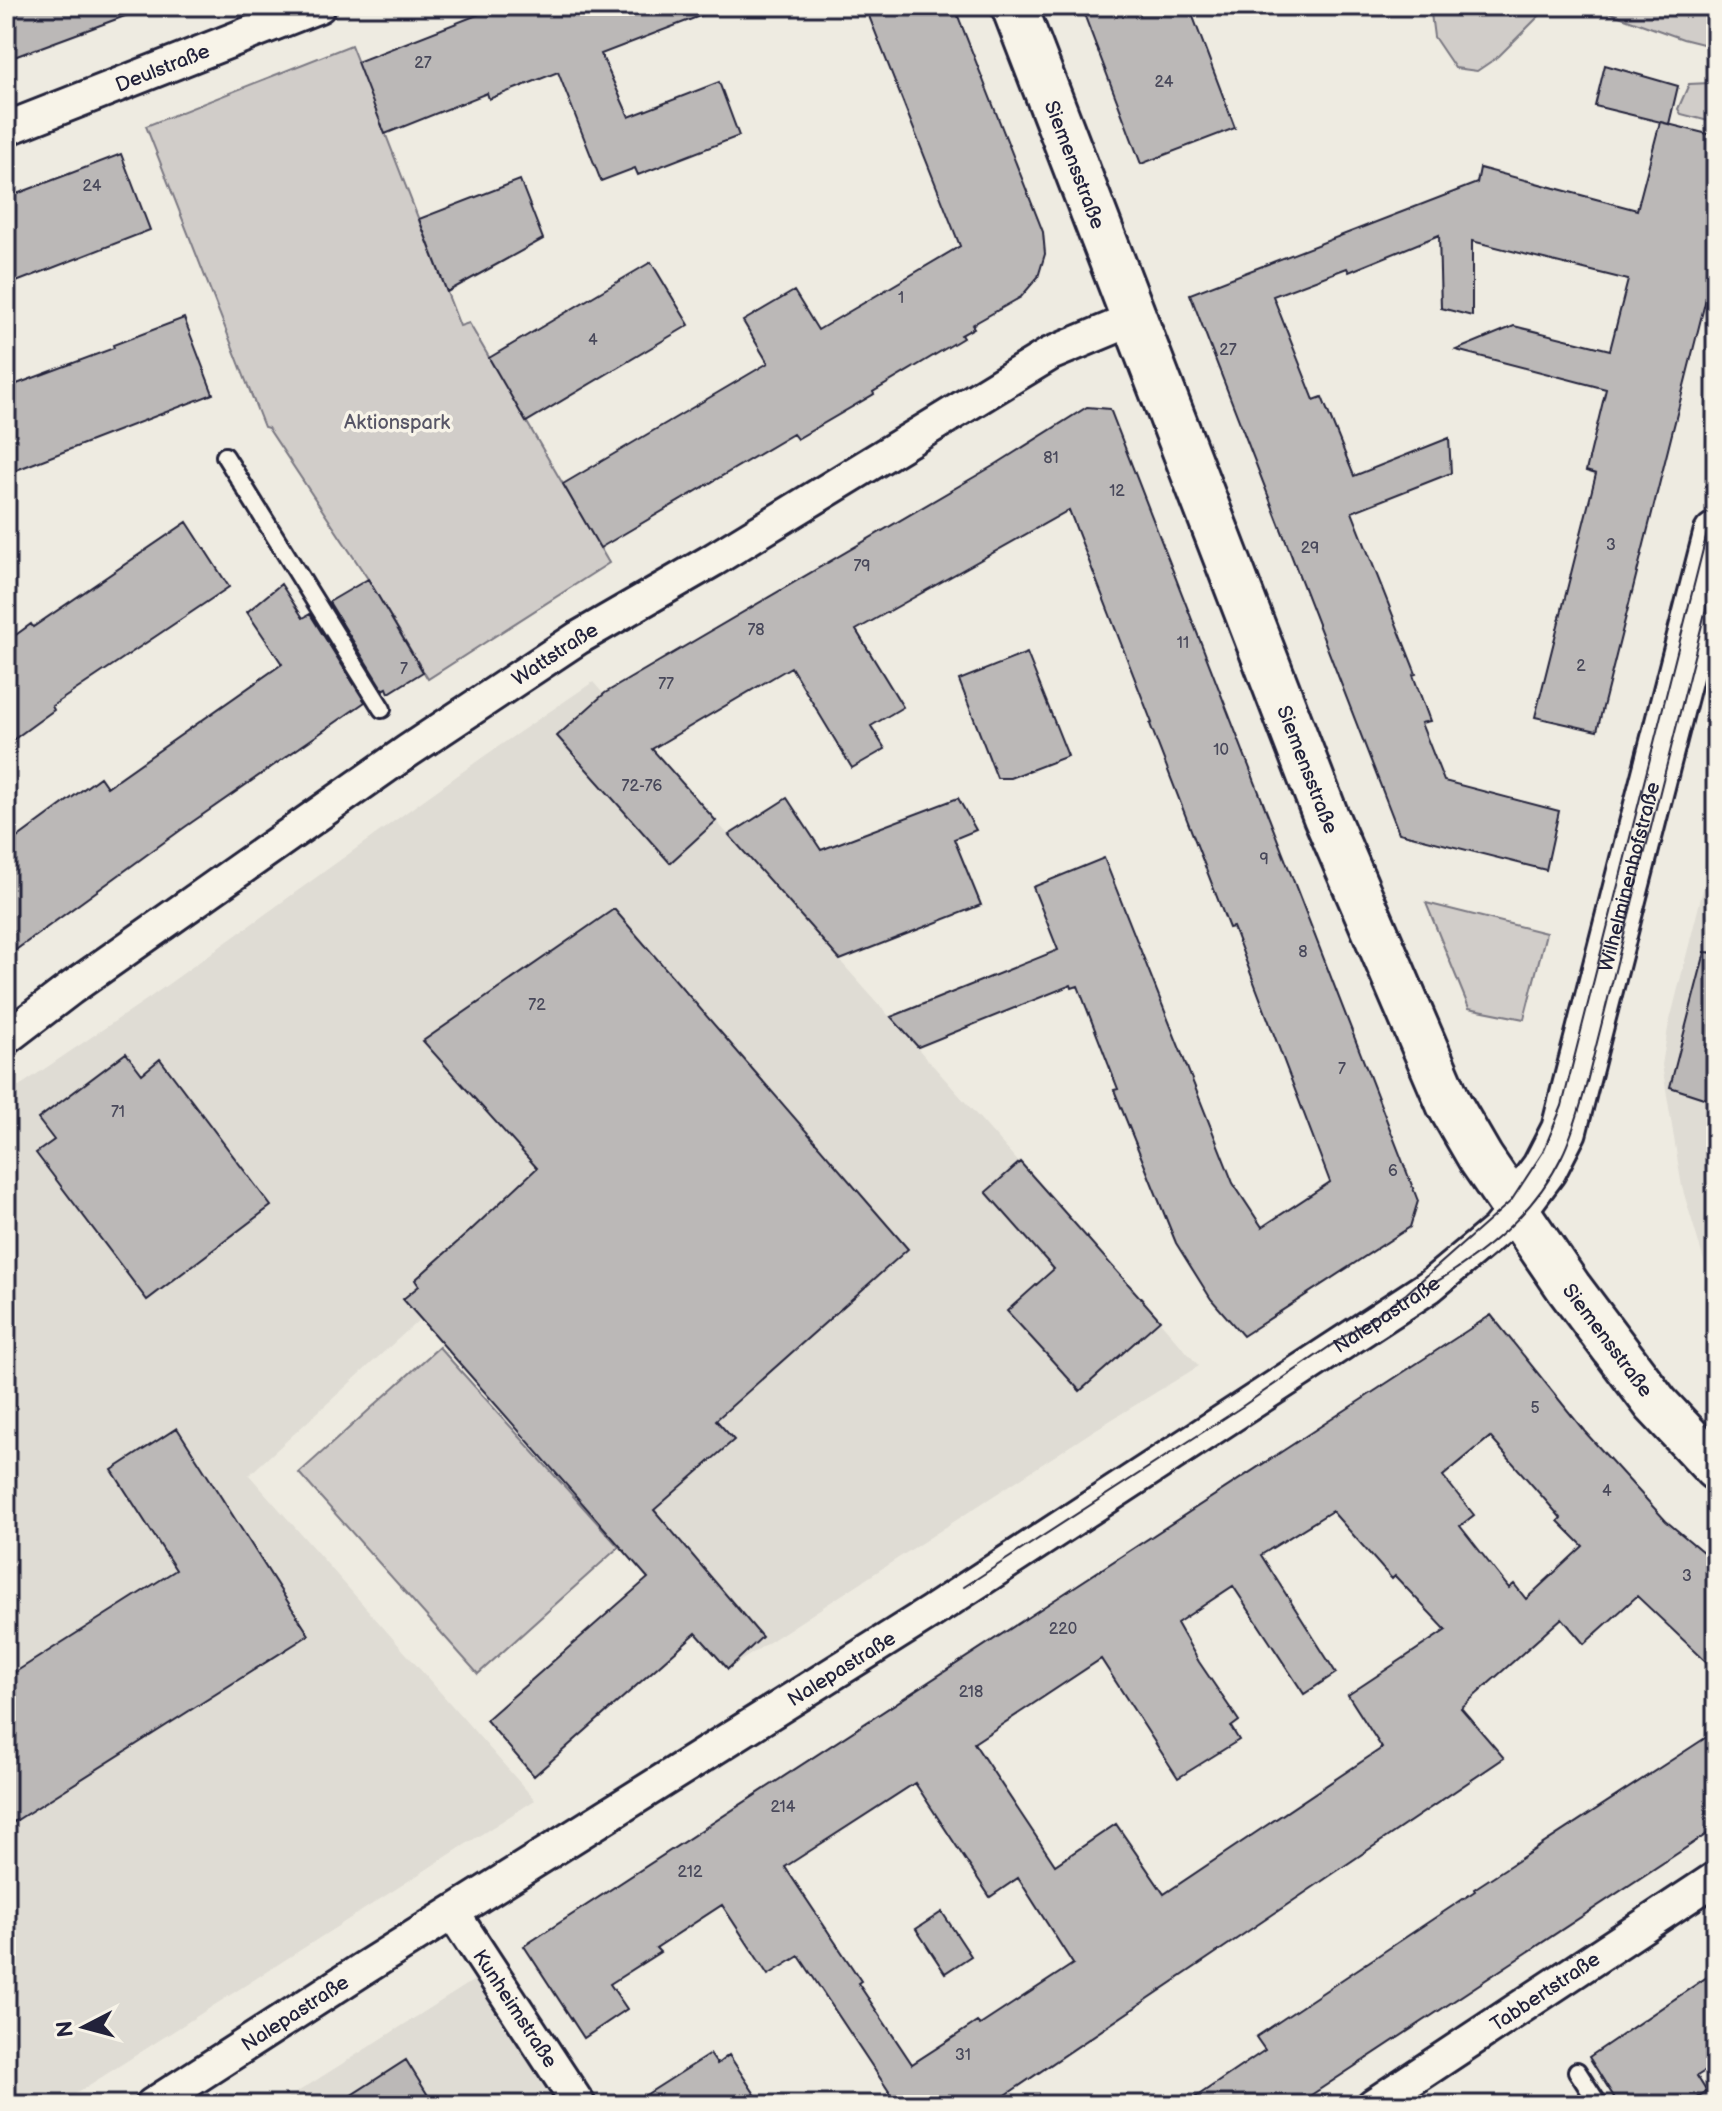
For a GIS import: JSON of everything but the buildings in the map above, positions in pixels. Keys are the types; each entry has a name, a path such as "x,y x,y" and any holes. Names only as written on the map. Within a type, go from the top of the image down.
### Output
{"main road":[{"name":"Siemensstraße","path":"1014,6 1311,779 1449,1104 1481,1159 1569,1288 1649,1395 1716,1468"},
{"name":"Wilhelminenhofstraße","path":"1515,1208 1530,1192 1564,1130 1716,535"}],"street":[{"name":"Deulstraße","path":"6,129 319,6"},
{"name":"Wattstraße","path":"6,1038 70,989 408,751 578,638 713,560 1050,354 1134,319"},
{"name":"Nalepastraße","path":"152,2105 931,1612 1417,1295 1497,1230 1515,1208"},
{"name":"Tabbertstraße","path":"1373,2105 1716,1878"},
{"name":"Kunheimstraße","path":"453,1913 579,2105"}],"lane":[{"path":"225,456 382,709"},
{"path":"1577,2071 1599,2105"}],"shaded area":[{"path":"593,682 1199,1366 1093,1431 728,1669 420,1319 249,1475 535,1800 58,2105 6,2105 6,1095 149,998 483,757"},
{"path":"1716,838 1716,1301 1682,1187 1662,1065 1668,1028"},
{"path":"476,1979 559,2105 277,2105"}],"green space":[{"path":"1430,6 1563,6 1545,10 1499,56 1477,71 1455,68 1434,37"},
{"path":"1591,6 1716,6 1716,123 1681,114 1678,109 1689,84 1710,83 1711,46"},
{"name":"Aktionspark","path":"351,45 460,326 469,323 609,563 428,679 368,579 268,428 264,427 146,126"},
{"path":"1426,903 1546,933 1524,1019 1469,1008"},
{"path":"439,1347 619,1547 478,1674 299,1473"}],"tram line":[{"path":"964,1587 1237,1410 1406,1294 1511,1201 1543,1152 1562,1106 1716,498"},
{"path":"1428,1287 1487,1247 1522,1214 1550,1177 1576,1122 1716,569"}]}
